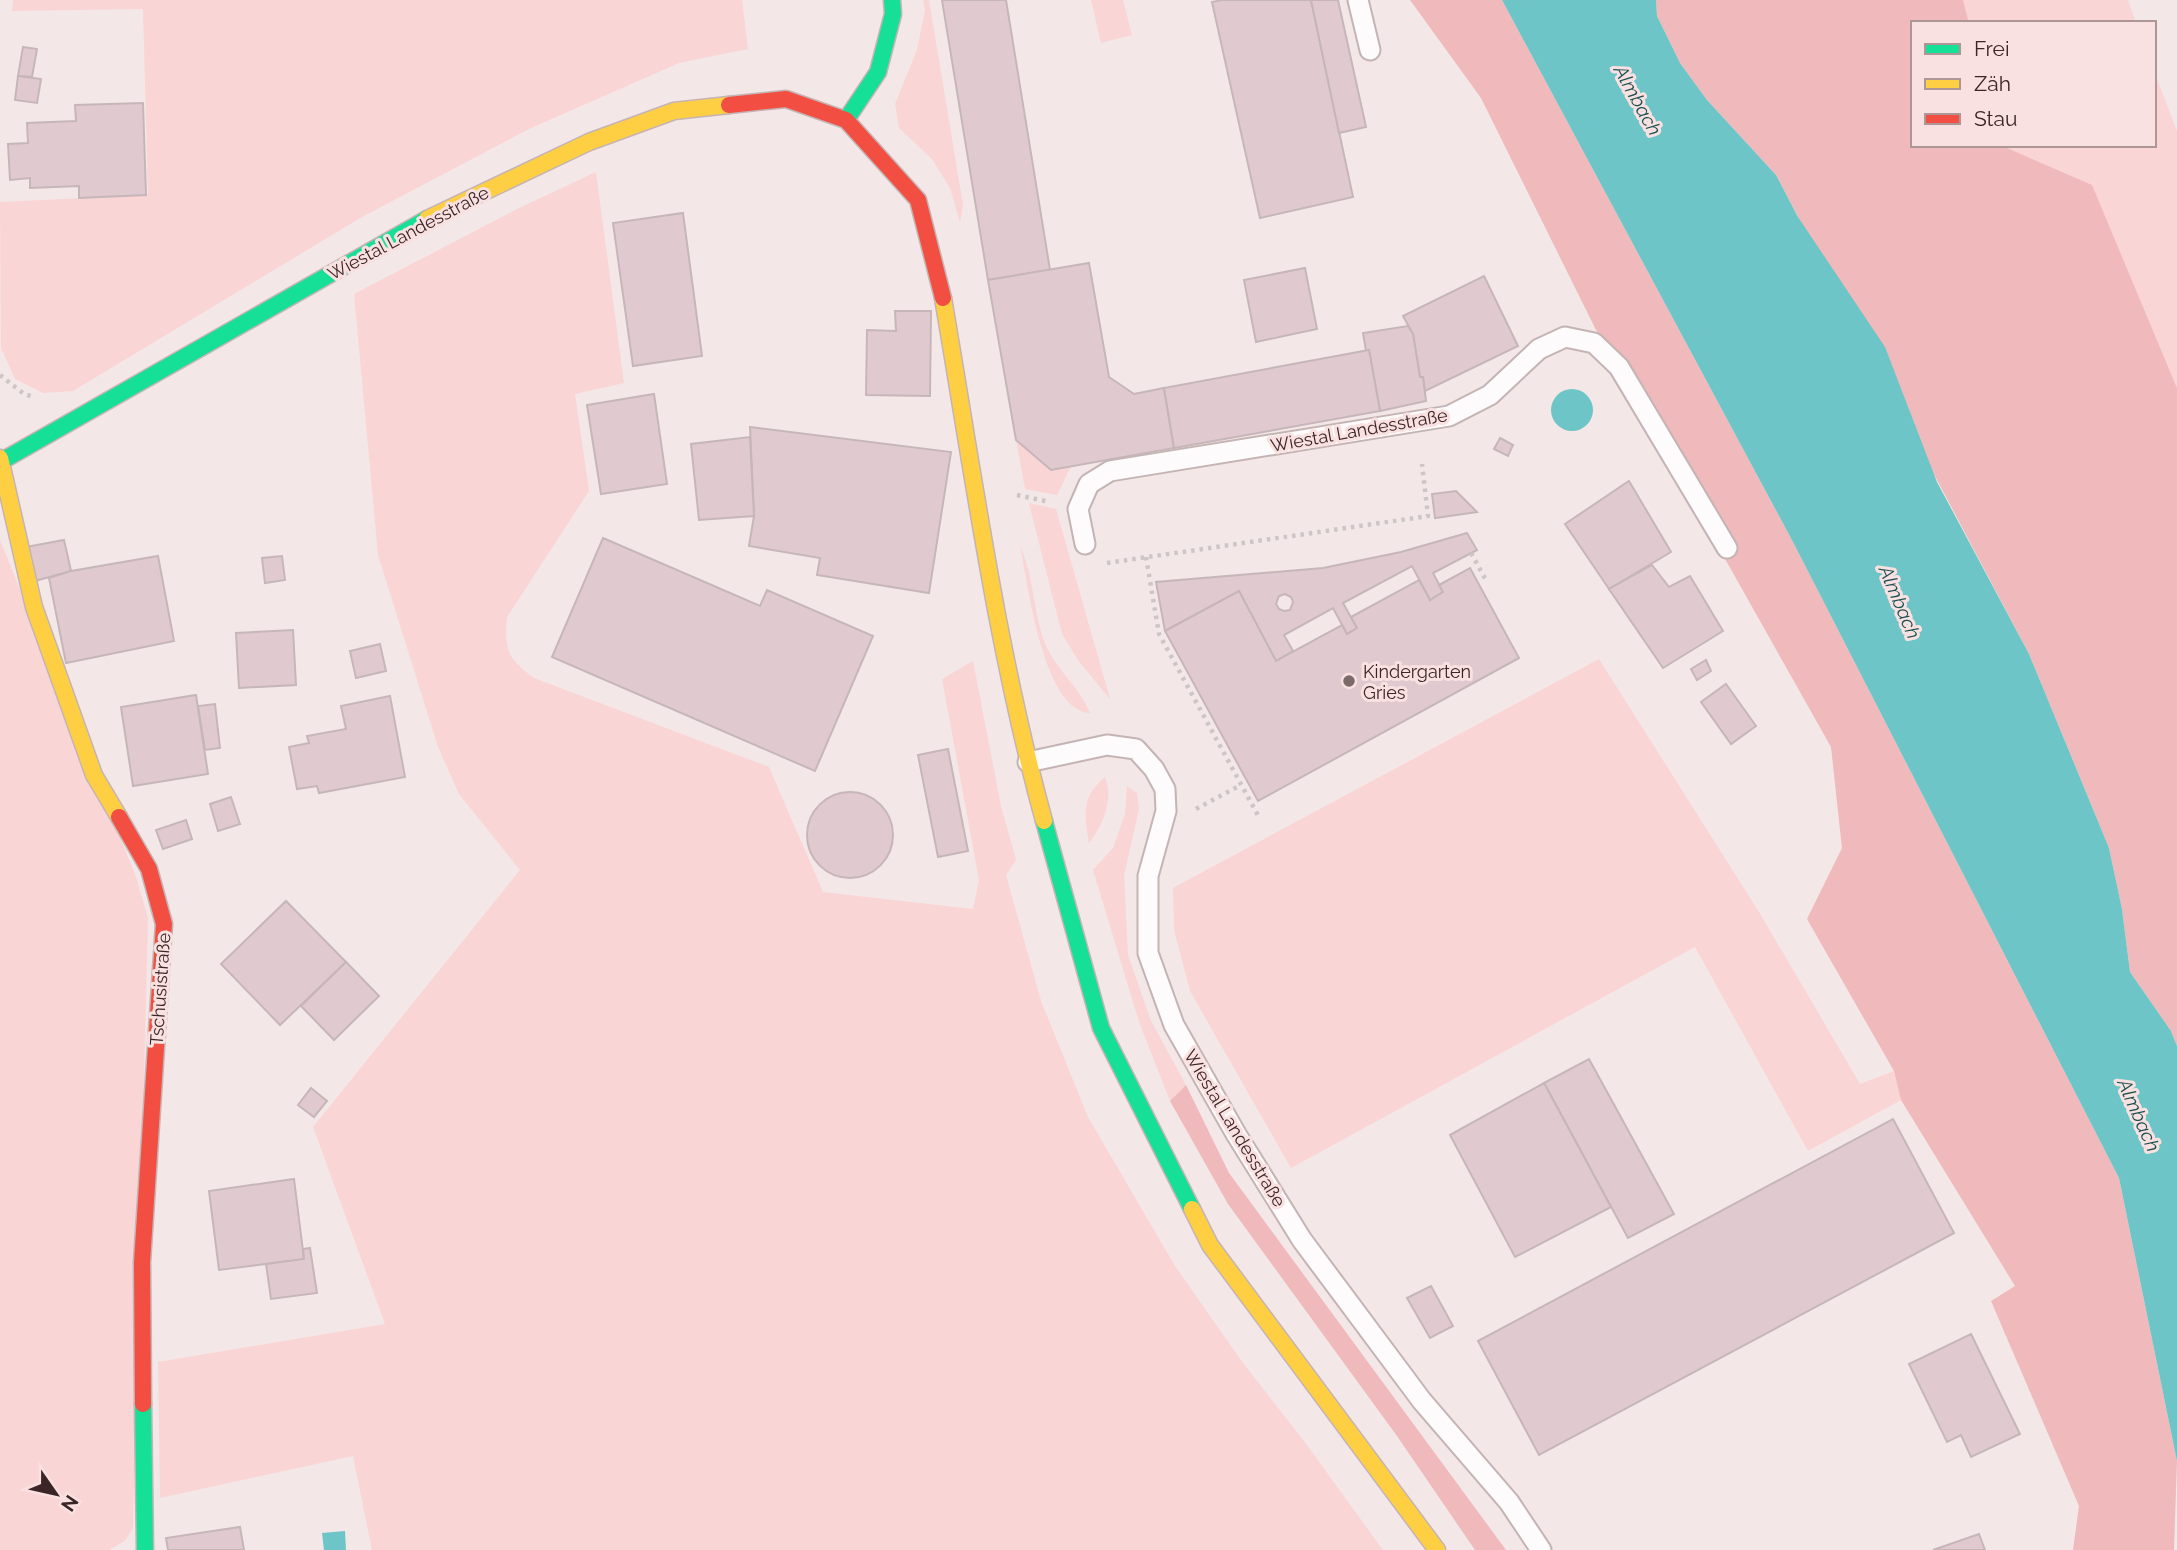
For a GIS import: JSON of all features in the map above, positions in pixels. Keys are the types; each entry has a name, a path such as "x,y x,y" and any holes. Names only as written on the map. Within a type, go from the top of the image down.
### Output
{"main road":[{"path":"846,120 878,72 893,13 892,0"},
{"name":"Wiestal Landesstraße","path":"0,461 409,228 589,142 674,111 786,99 846,120 918,200 943,296 1005,666 1028,762 1101,1028 1210,1245 1437,1550"},
{"name":"Tschusistraße","path":"0,461 38,620 94,775 149,869 164,924 142,1262 145,1550"}],"lane":[{"path":"1358,0 1370,50"},
{"name":"Wiestal Landesstraße","path":"1085,544 1078,509 1089,484 1110,471 1450,416 1490,395 1539,349 1565,337 1594,343 1619,367 1727,548"},
{"name":"Wiestal Landesstraße","path":"1028,762 1107,745 1136,748 1161,779 1165,789 1166,811 1148,876 1148,953 1174,1025 1236,1134 1302,1240 1422,1402 1509,1502 1541,1550"}],"path":[{"path":"1106,563 1428,516 1422,464"},
{"path":"1471,553 1487,582"},
{"path":"1146,557 1159,634 1260,819"},
{"path":"1166,811 1199,809 1241,785"}],"shaded area":[{"path":"13,0 742,0 748,49 679,63 529,129 362,217 73,391 43,393 15,379 1,348 0,202 148,195 143,9 12,11"},
{"path":"923,0 929,0 963,205 960,222 950,188 932,159 899,128 895,104 917,50 925,10"},
{"path":"1091,0 1123,0 1132,35 1101,43"},
{"path":"1410,0 1502,0 1793,542 2119,1178 2177,1461 2174,1550 2073,1550 2079,1506 1991,1301 2015,1286 1901,1100 1894,1071 1807,919 1842,848 1831,747 1595,328 1481,98"},
{"path":"1656,0 1963,0 1968,21 1911,21 1911,147 2007,147 2092,185 2177,388 2177,1046 2171,1031 2130,972 2122,909 2109,848 2029,654 1776,175 1707,100 1680,63 1657,16"},
{"path":"1963,0 2128,0 2135,21 1968,21"},
{"path":"2156,76 2177,131 2177,388 2092,186 2007,148 2156,147"},
{"path":"596,172 624,383 575,394 589,491 507,617 506,638 509,652 518,665 534,678 769,767 823,892 973,909 979,880 942,679 973,661 1001,806 1016,860 1006,875 1041,1001 1088,1117 1175,1266 1243,1363 1383,1550 372,1550 353,1456 160,1498 158,1362 385,1324 313,1127 520,870 459,794 438,747 378,555 354,294 517,209"},
{"path":"1016,440 1051,470 1071,466 1057,495 1025,489"},
{"path":"1029,503 1056,509 1110,699 1078,660 1062,634"},
{"path":"0,540 136,877 148,918 133,1528 125,1541 109,1550 0,1550"},
{"path":"1020,546 1048,651 1080,694 1090,713 1074,707 1060,691 1049,669 1033,615"},
{"path":"1599,659 1759,912 1860,1084 1894,1071 1901,1100 1808,1151 1695,947 1291,1168 1190,991 1174,930 1173,888"},
{"path":"1105,777 1108,794 1106,812 1089,843 1086,807 1097,784"},
{"path":"1127,786 1137,793 1139,809 1124,875 1128,955 1151,1021 1186,1085 1170,1101 1139,1022 1093,870 1113,848 1125,814"},
{"path":"1186,1085 1229,1173 1506,1550 1475,1550 1397,1436 1228,1204 1170,1101"}],"water":[{"name":"Almbach","path":"1502,0 1656,0 1657,16 1680,63 1707,100 1776,175 1798,217 1885,347 1937,482 2029,654 2109,848 2122,909 2130,972 2171,1031 2177,1046 2177,1461 2119,1178 1793,542"},
{"path":"1572,389 1587,395 1593,410 1587,425 1572,431 1557,425 1551,410 1557,395"},
{"path":"345,1531 346,1550 324,1550 322,1533"}],"building":[{"path":"942,0 1006,0 1050,270 988,280"},
{"path":"1311,0 1353,197 1260,218 1212,2"},
{"path":"1311,0 1338,0 1366,127 1339,133"},
{"path":"23,47 37,49 32,77 18,76"},
{"path":"18,76 41,79 37,103 15,100"},
{"path":"143,103 146,195 79,198 79,186 30,188 30,178 10,180 8,144 28,143 27,123 76,121 75,105"},
{"path":"683,213 702,356 633,366 613,223"},
{"path":"1089,263 1109,377 1134,394 1164,388 1174,448 1051,470 1016,440 988,280"},
{"path":"1305,268 1317,329 1256,342 1244,280"},
{"path":"1484,276 1518,346 1425,391 1413,334 1403,316"},
{"path":"895,311 931,311 930,396 866,395 867,330 896,331"},
{"path":"1408,326 1413,334 1426,401 1380,411 1369,350 1366,351 1363,333"},
{"path":"1369,350 1380,411 1174,448 1164,388"},
{"path":"654,394 667,484 601,494 587,405"},
{"path":"750,427 951,452 929,593 817,575 820,558 749,546 754,516"},
{"path":"750,437 754,516 699,520 691,444"},
{"path":"1500,438 1513,445 1508,456 1494,449"},
{"path":"1629,481 1671,552 1609,589 1565,524"},
{"path":"1456,491 1477,512 1435,518 1432,494"},
{"path":"1467,533 1477,550 1433,573 1443,592 1430,600 1412,566 1343,603 1357,628 1347,634 1333,608 1284,635 1293,651 1276,661 1239,591 1165,631 1156,582 1323,568 1401,552","holes":["1285,594 1291,597 1293,602 1290,610 1279,609 1276,604 1279,596"]},
{"path":"603,538 760,606 767,590 873,636 815,771 552,657"},
{"path":"64,540 71,571 35,581 26,547"},
{"path":"158,556 174,641 66,663 49,578 71,571"},
{"path":"282,556 285,580 265,583 262,558"},
{"path":"1652,565 1669,587 1690,576 1723,631 1663,668 1609,589"},
{"path":"1470,568 1519,658 1258,801 1165,631 1239,591 1276,661 1342,625 1347,634 1357,628 1351,617 1419,580 1430,600 1443,592 1439,585"},
{"path":"293,630 296,685 239,688 236,633"},
{"path":"380,644 386,671 356,678 350,651"},
{"path":"1706,660 1711,671 1697,680 1691,669"},
{"path":"1726,684 1756,726 1731,744 1701,702"},
{"path":"196,695 208,774 133,786 121,707"},
{"path":"390,696 405,777 319,793 317,786 297,789 289,747 309,743 307,736 346,729 341,706"},
{"path":"215,704 220,748 205,750 198,706"},
{"path":"948,749 968,851 938,857 918,755"},
{"path":"842,792 858,792 881,804 890,818 893,835 890,852 881,866 858,878 842,878 826,871 814,859 807,843 807,827 814,811 826,799"},
{"path":"231,797 240,824 218,831 210,804"},
{"path":"186,820 192,839 163,849 156,830"},
{"path":"286,901 346,962 280,1025 221,964"},
{"path":"346,962 379,996 334,1040 301,1006"},
{"path":"1589,1059 1674,1214 1628,1238 1544,1083"},
{"path":"1544,1083 1611,1207 1515,1257 1450,1135"},
{"path":"311,1088 327,1101 314,1117 298,1105"},
{"path":"1893,1119 1954,1233 1539,1455 1478,1341"},
{"path":"294,1179 304,1259 219,1270 209,1191"},
{"path":"310,1248 317,1293 271,1299 266,1264 304,1259 303,1249"},
{"path":"1431,1286 1453,1326 1430,1338 1407,1298"},
{"path":"1971,1334 2020,1434 1971,1457 1961,1435 1947,1442 1909,1364"},
{"path":"240,1527 244,1550 168,1550 166,1538"},
{"path":"1979,1534 1985,1550 1933,1550"}],"traffic: fast":[{"path":"846,120 878,72 893,14 892,0"},
{"path":"0,462 427,219"},
{"path":"1044,821 1101,1028 1192,1209"},
{"path":"143,1404 145,1550"}],"traffic: slow":[{"path":"427,219 589,142 674,111 729,105"},
{"path":"943,298 999,627 1044,821"},
{"path":"0,458 34,607 94,775 119,817"},
{"path":"1192,1209 1210,1245 1437,1550"}],"traffic: jam":[{"path":"729,105 786,99 846,120 918,200 943,298"},
{"path":"119,817 149,869 164,924 142,1262 143,1404"}],"place":[{"name":"Kindergarten Gries","path":"1349,681"}]}
